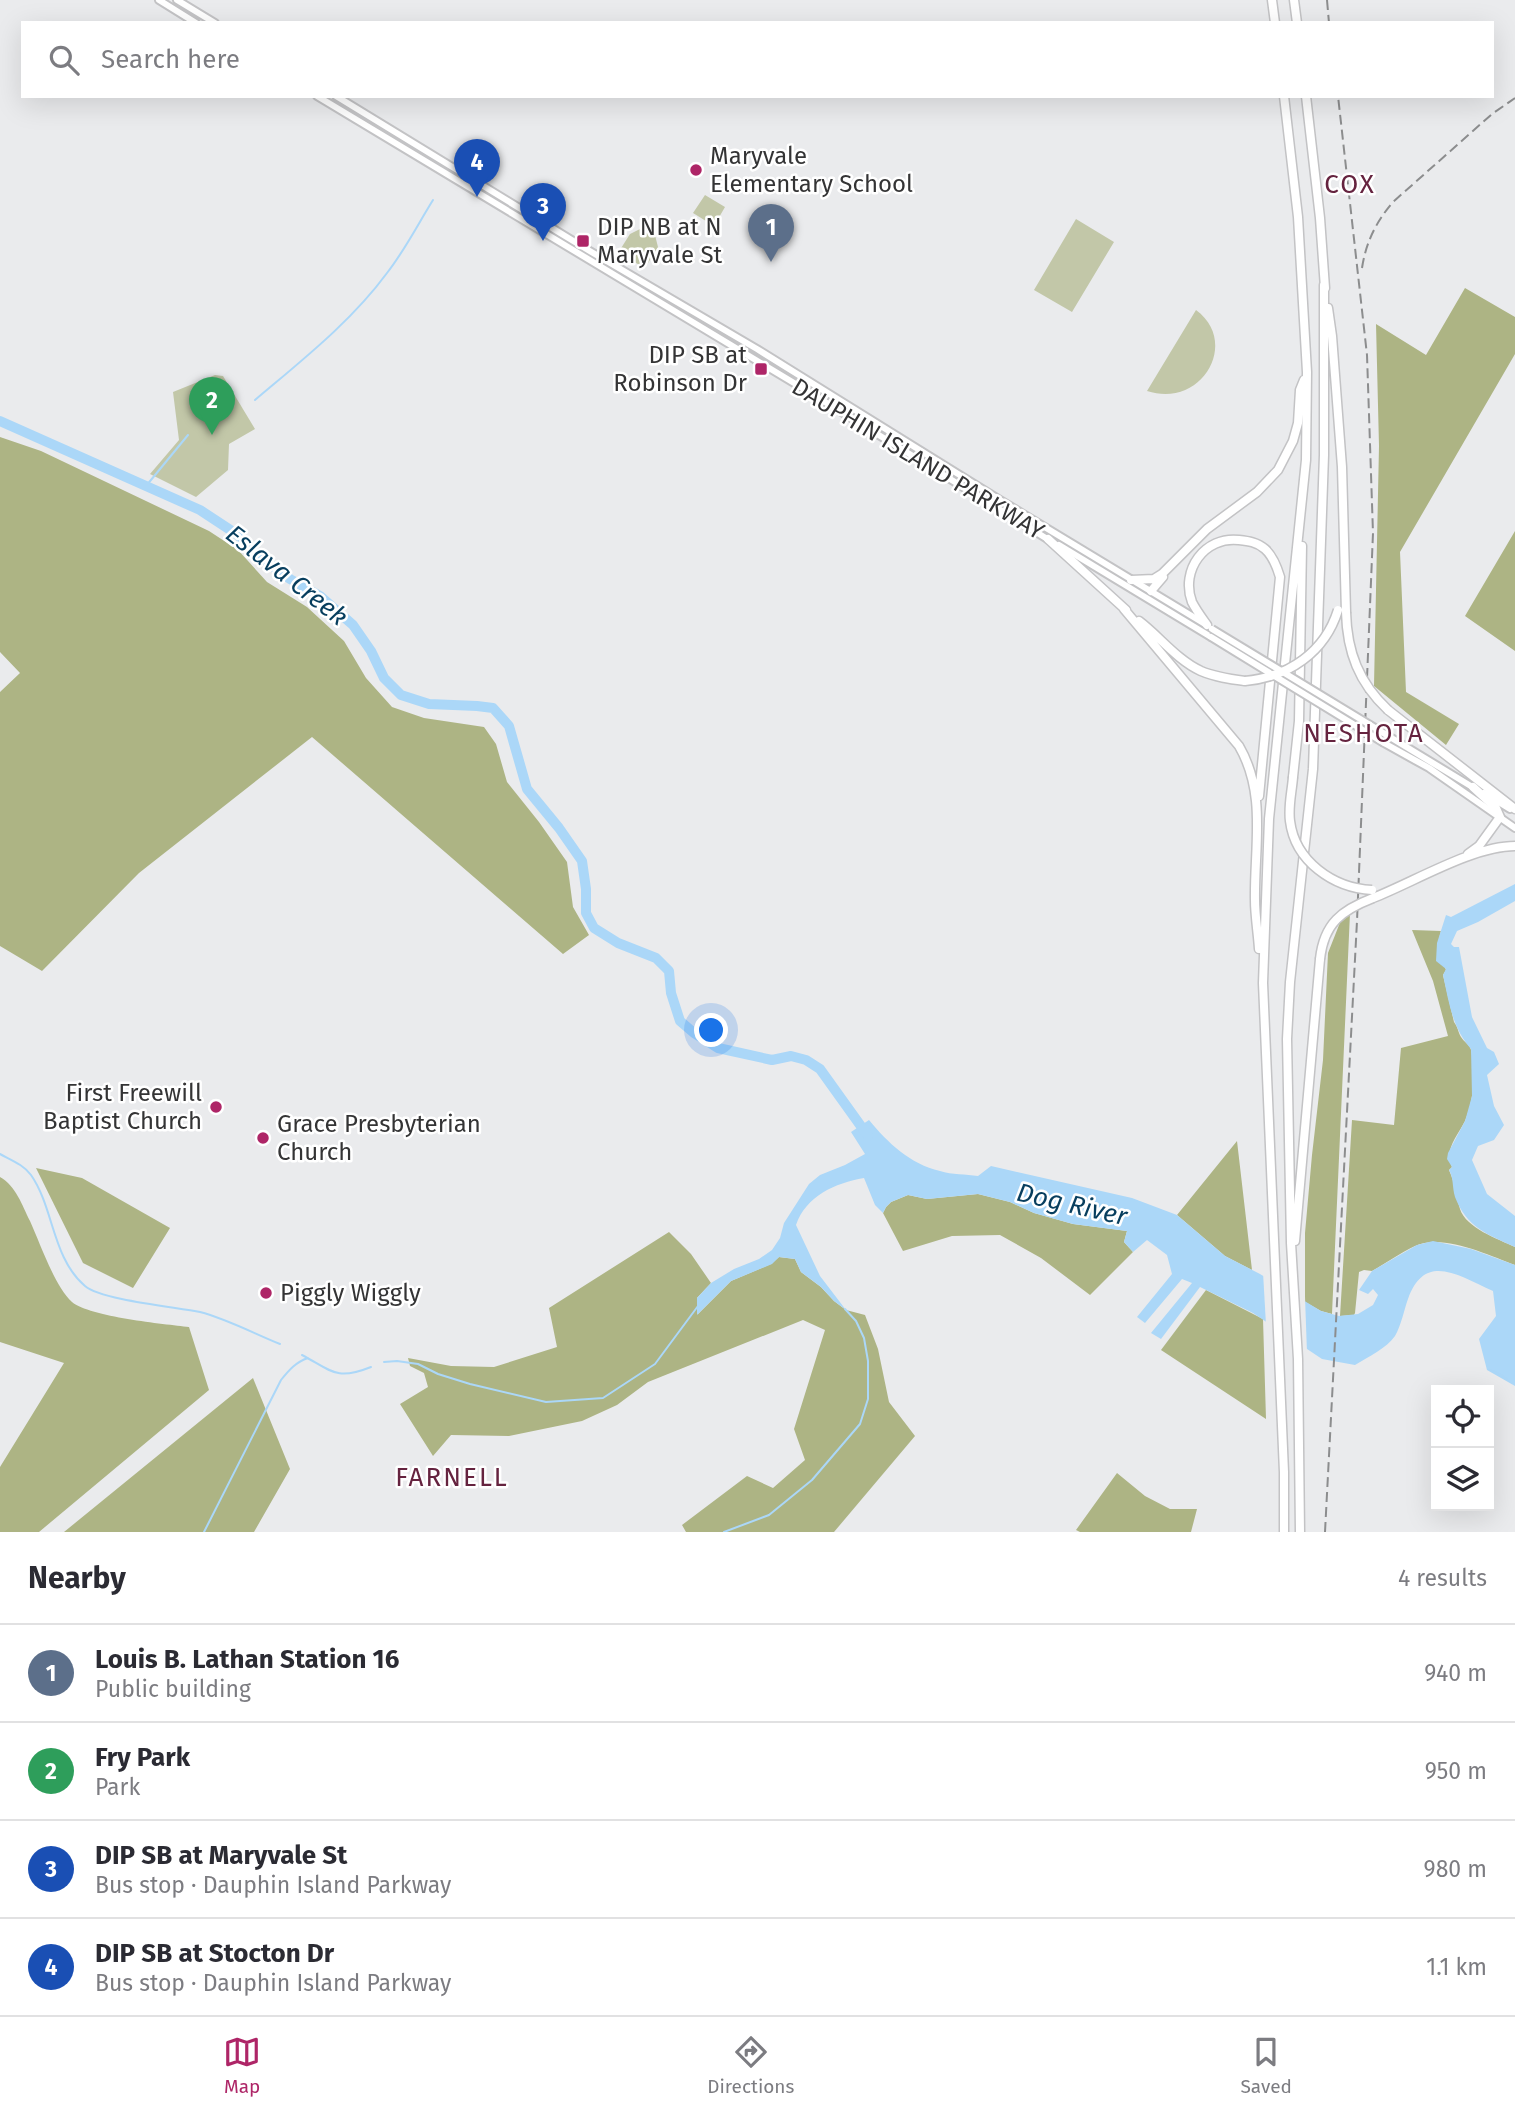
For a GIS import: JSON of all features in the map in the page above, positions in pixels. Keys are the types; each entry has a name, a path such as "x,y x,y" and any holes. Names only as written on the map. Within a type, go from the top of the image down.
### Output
{"highway":[{"path":"1272,0 1275,21"},
{"path":"1294,0 1297,21"},
{"path":"1263,983 1269,819 1306,460 1307,372 1298,217 1284,98"},
{"path":"1300,1532 1298,1359 1292,1258 1287,1038 1290,982 1313,769 1324,455 1324,285 1320,218 1306,98"},
{"path":"1324,285 1332,336 1346,547 1342,611 1354,662 1371,692 1388,710 1515,811"},
{"path":"1131,580 1154,579 1162,574 1192,542 1257,492 1278,470 1293,441 1298,423 1300,390 1307,372"},
{"path":"1301,515 1303,578 1299,721 1290,818 1300,848 1315,868 1349,887 1373,894"},
{"path":"1048,539 1176,653 1200,670 1224,678 1245,681 1278,674 1307,658 1325,638 1342,611"},
{"path":"1210,631 1192,600 1189,584 1189,573 1198,556 1212,544 1223,540 1247,540 1264,548 1277,566 1280,578 1258,810 1255,900 1263,983 1284,1472 1284,1532"},
{"path":"1151,591 1192,542"},
{"path":"1124,609 1239,746 1252,773 1258,810"},
{"path":"1460,860 1479,846 1500,817 1496,808 1473,787"},
{"path":"1292,1258 1298,1227 1320,959 1324,938 1335,919 1373,894 1460,860 1496,848 1515,846"}],"main road":[{"path":"159,0 193,21"},
{"path":"177,0 212,21"},
{"name":"DAUPHIN ISLAND PARKWAY","path":"320,98 1048,539 1515,811"},
{"name":"DAUPHIN ISLAND PARKWAY","path":"339,98 588,250 757,349 1151,591 1384,743 1429,768 1515,828"}],"green space":[{"path":"705,195 725,207 714,226 693,213"},
{"path":"1076,219 1114,242 1072,312 1034,290"},
{"path":"642,228 655,235 658,247 645,268 618,253 630,234"},
{"path":"1465,288 1515,317 1515,354 1400,552 1406,692 1459,724 1446,745 1374,686 1379,446 1376,324 1426,355"},
{"path":"1196,310 1209,323 1215,339 1209,369 1198,382 1184,390 1167,394 1147,391"},
{"path":"215,375 223,376 255,429 229,444 228,470 196,497 150,474 179,440 173,392"},
{"path":"0,437 41,451 209,531 238,550 267,582 307,607 344,641 366,678 392,707 424,718 484,727 496,744 507,782 567,862 573,907 589,935 563,954 312,737 139,873 42,971 0,946 0,692 20,673 0,652"},
{"path":"1515,531 1515,651 1465,616"},
{"path":"1350,913 1332,1314 1305,1302 1305,1233 1323,1060 1328,953 1341,920"},
{"path":"1412,930 1441,931 1439,951 1446,970 1443,975 1454,1022 1470,1048 1473,1059 1470,1104 1465,1121 1450,1149 1452,1167 1449,1170 1460,1209 1463,1216 1476,1227 1515,1247 1515,1265 1451,1244 1438,1242 1415,1246 1372,1271 1359,1272 1355,1313 1340,1316 1352,1120 1394,1125 1401,1048 1448,1036 1433,981"},
{"path":"1237,1141 1252,1270 1225,1256 1177,1215"},
{"path":"36,1168 82,1178 170,1228 133,1288 83,1263"},
{"path":"0,1177 18,1196 54,1276 72,1302 110,1316 189,1327 209,1390 39,1532 0,1532 0,1467 64,1363 0,1342"},
{"path":"978,1194 1073,1224 1127,1231 1124,1242 1133,1252 1090,1295 1041,1258 1000,1235 952,1236 903,1251 883,1213 891,1202 908,1195 927,1199"},
{"path":"669,1232 691,1254 711,1283 697,1298 698,1314 731,1281 771,1264 779,1257 795,1259 801,1272 834,1301 846,1310 865,1315 878,1349 889,1402 915,1436 834,1532 686,1532 682,1525 747,1476 773,1488 805,1460 794,1429 825,1330 803,1320 648,1382 617,1405 582,1421 509,1436 451,1435 433,1456 400,1404 428,1387 424,1373 410,1366 408,1358 451,1366 494,1367 557,1347 549,1308"},
{"path":"1206,1290 1263,1319 1266,1419 1161,1350"},
{"path":"253,1378 290,1469 254,1532 64,1532"},
{"path":"1117,1473 1145,1496 1170,1509 1197,1509 1191,1532 1076,1530"}],"water":[{"path":"1515,884 1515,901 1457,931 1451,944 1459,947 1472,1017 1487,1048 1494,1052 1499,1064 1487,1075 1494,1106 1504,1125 1494,1140 1478,1146 1472,1160 1487,1194 1515,1216 1515,1247 1479,1229 1460,1208 1455,1197 1449,1170 1452,1167 1447,1159 1465,1121 1472,1096 1471,1049 1459,1032 1452,1014 1443,975 1446,969 1436,961 1437,943 1446,915 1451,917"},
{"name":"Dog River","path":"869,1120 900,1152 929,1168 978,1176 991,1166 1132,1198 1177,1215 1225,1256 1321,1311 1339,1316 1358,1314 1373,1305 1378,1295 1373,1289 1368,1294 1359,1290 1372,1271 1417,1245 1433,1241 1471,1249 1515,1265 1515,1386 1487,1370 1479,1339 1496,1316 1493,1291 1456,1274 1433,1271 1424,1275 1415,1284 1392,1340 1355,1365 1322,1359 1253,1313 1200,1287 1161,1339 1151,1333 1192,1283 1182,1279 1145,1323 1137,1317 1172,1274 1167,1255 1147,1240 1133,1252 1124,1242 1127,1231 1073,1224 978,1194 927,1199 908,1195 891,1202 883,1213 875,1205 864,1178 823,1192 807,1206 796,1225 820,1276 846,1310 801,1272 795,1259 779,1257 772,1264 731,1281 697,1315 697,1298 711,1283 772,1250 780,1238 784,1223 809,1184 820,1175 865,1154 851,1132"}],"pier":[{"path":"1263,1272 1305,1297 1307,1353 1266,1325"}],"waterway":[{"path":"255,400 358,308 394,264 433,200"},
{"name":"Eslava Creek","path":"0,421 200,510 238,535 259,556 290,579 320,596 353,625 371,651 384,678 401,695 429,704 493,708 509,726 527,789 582,861 586,913 594,928 618,943 656,958 669,971 671,993 680,1021 718,1048 772,1060 791,1056 806,1060 820,1069 868,1136"},
{"path":"146,486 188,435"},
{"path":"0,1154 31,1175 45,1202 59,1247 74,1275 85,1286 122,1299 200,1312 280,1344"},
{"path":"384,1362 418,1364 438,1374 470,1384 546,1402 603,1398 655,1364 698,1306"},
{"path":"724,1532 769,1515 812,1480 860,1424 868,1399 868,1361 864,1338 856,1321 845,1309"},
{"path":"302,1355 328,1370 342,1374 371,1367"},
{"path":"204,1532 281,1380 293,1367 308,1358"}],"railway":[{"path":"1327,0 1329,21"},
{"path":"1325,1532 1357,921 1373,533 1367,355 1338,98"},
{"path":"1362,268 1373,233 1393,202 1492,114 1515,98"}],"place":[{"name":"Maryvale Elementary School","path":"696,170"},
{"name":"DIP SB at Stocton Dr","path":"477,197"},
{"name":"DIP SB at Maryvale St","path":"543,241"},
{"name":"DIP NB at N Maryvale St","path":"583,241"},
{"name":"Louis B. Lathan Station 16","path":"771,262"},
{"name":"DIP SB at Robinson Dr","path":"761,369"},
{"name":"Fry Park","path":"212,435"},
{"name":"First Freewill Baptist Church","path":"216,1107"},
{"name":"Grace Presbyterian Church","path":"263,1138"},
{"name":"Piggly Wiggly","path":"266,1293"}],"district":[{"name":"COX","path":"1350,184"},
{"name":"NESHOTA","path":"1364,733"},
{"name":"FARNELL","path":"452,1477"}]}
